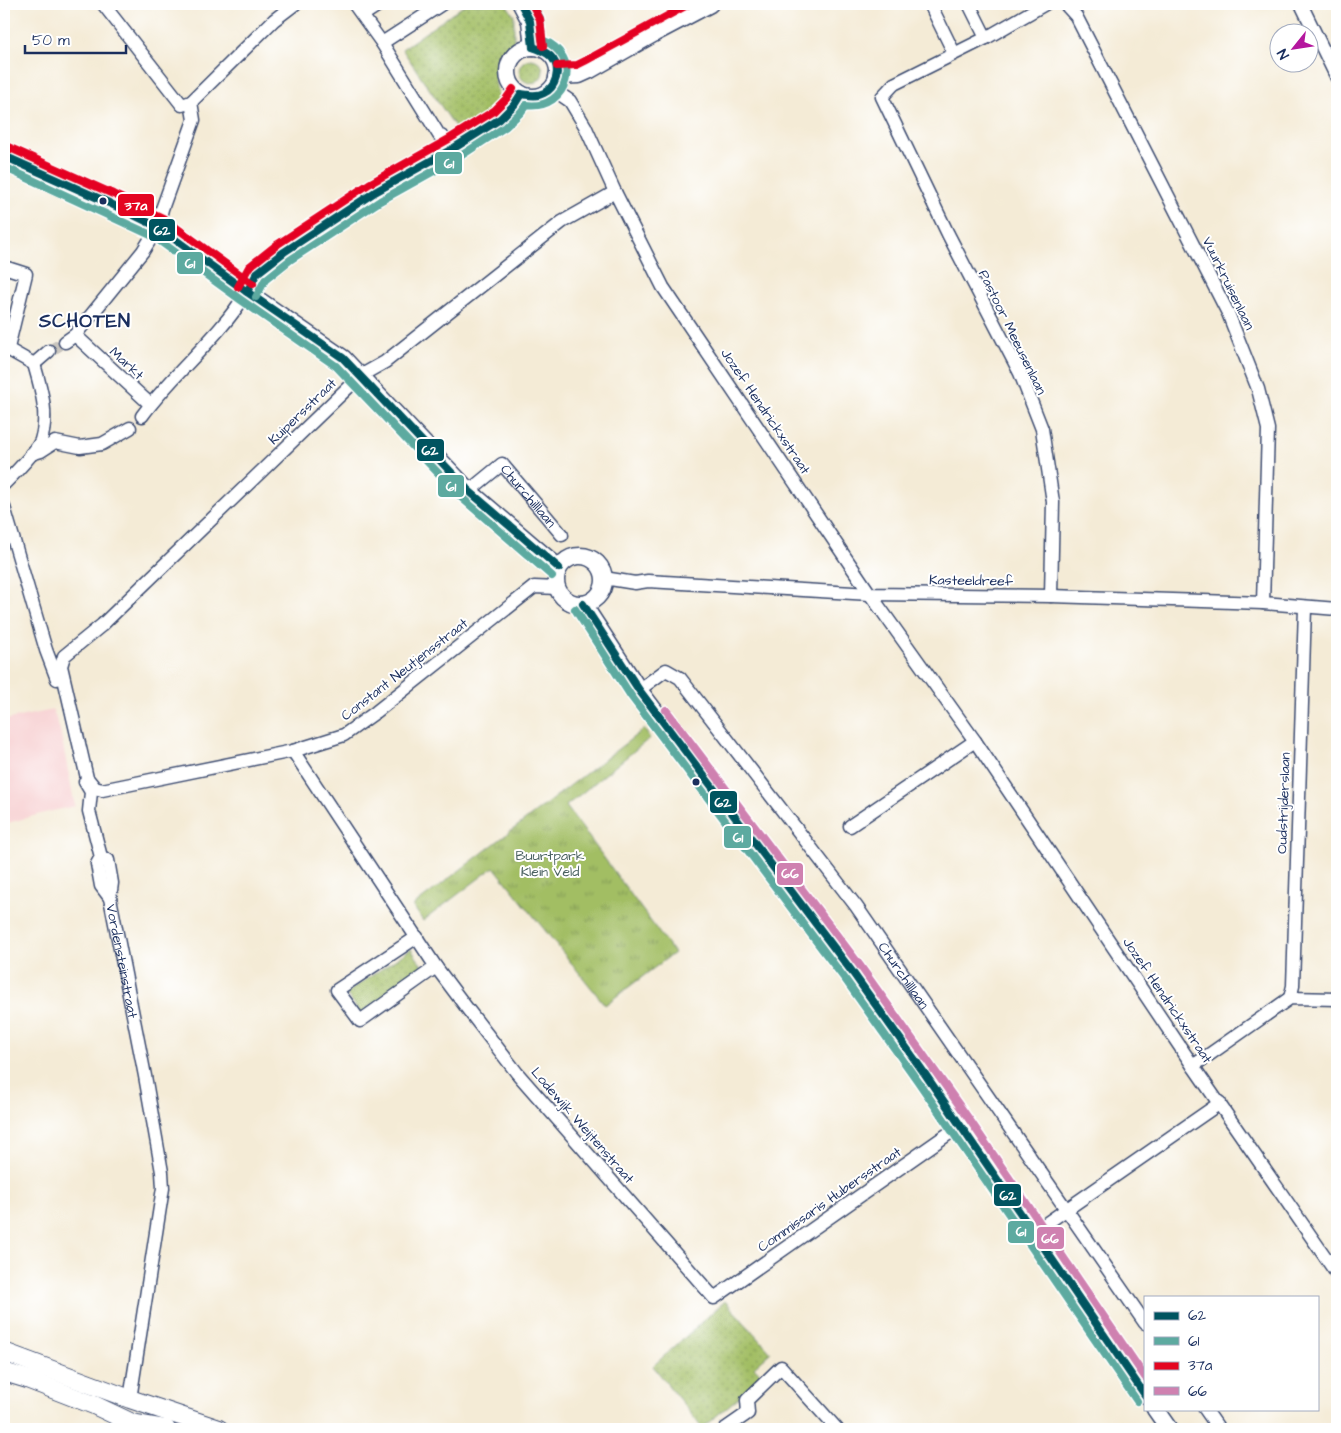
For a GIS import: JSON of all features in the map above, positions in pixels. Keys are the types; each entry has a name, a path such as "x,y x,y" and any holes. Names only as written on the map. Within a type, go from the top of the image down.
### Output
{"main road":[{"path":"4,1352 130,1400 219,1429"},
{"path":"4,1372 86,1402 131,1426 166,1429"}],"street":[{"path":"103,4 182,105 191,102 274,20 295,4"},
{"path":"354,4 382,43 439,135 450,142 454,148"},
{"path":"363,15 380,4"},
{"path":"382,43 442,4"},
{"path":"521,4 530,21 533,47"},
{"path":"554,82 590,70 710,4"},
{"path":"930,4 954,53 986,38 1045,4"},
{"path":"969,4 986,38"},
{"name":"Vuurkruisenlaan","path":"1065,4 1076,16 1228,313 1258,389 1268,429 1263,603"},
{"path":"1301,4 1337,78"},
{"path":"525,48 541,48 554,59 557,67 554,82 545,94 528,96 521,94 510,82 508,74 512,58 525,48"},
{"name":"Pastoor Meeusenlaan","path":"954,53 894,84 882,97 948,234 1020,373 1042,429 1053,502 1051,596"},
{"name":"Jozef Hendrickxstraat","path":"554,82 570,101 585,126 615,192 663,287 870,594 975,741 1193,1066 1337,1274"},
{"path":"142,416 150,404 234,313 257,273 284,252 375,192 454,148 500,119 514,106 521,94"},
{"name":"Markt","path":"150,404 70,338 143,251 158,226 162,209 194,120 191,102"},
{"name":"Churchilllaan","path":"4,156 158,226 247,292 343,358 469,490 559,568"},
{"name":"Kuipersstraat","path":"88,778 61,666 64,656 102,625 360,376 384,362 562,222 615,192"},
{"path":"4,267 26,274 6,347 34,364 43,396 44,416 40,440 31,454 4,484"},
{"path":"34,364 49,351"},
{"path":"31,454 55,442 80,447 102,444 130,428"},
{"name":"Churchilllaan","path":"469,490 502,464 562,535"},
{"name":"Vordensteinstraat","path":"4,507 46,650 53,665 80,774 91,792 89,811 101,856 97,864 101,886 110,898 146,1076 162,1172 163,1188 130,1400 131,1426"},
{"path":"581,556 597,562 602,569 604,578 601,592 597,598 584,604 578,605 567,601 557,588 556,576 559,568 572,557 581,556"},
{"name":"Kasteeldreef","path":"604,578 635,583 648,581 870,594 1051,596 1263,603 1305,608 1337,609"},
{"name":"Constant Neutjensstraat","path":"88,778 95,788 102,790 293,751 344,735 376,712 534,587 557,588"},
{"path":"584,604 639,690 853,973 961,1125 1144,1394"},
{"name":"Oudstrijderslaan","path":"1290,998 1293,986 1305,608"},
{"name":"Churchilllaan","path":"639,690 666,670 680,678 856,906 1144,1322"},
{"path":"850,826 975,741"},
{"name":"Lodewijk Weijtenstraat","path":"293,751 436,967 518,1073 714,1298"},
{"path":"417,937 338,990 360,1021 436,967"},
{"path":"1193,1066 1290,998 1337,998"},
{"path":"1034,1232 1220,1104"},
{"name":"Commissaris Hubersstraat","path":"714,1298 961,1125"},
{"path":"726,1429 748,1413 747,1400 781,1367 837,1429"},
{"path":"1155,1410 1169,1429"},
{"path":"1206,1410 1219,1429"}],"shaded area":[{"path":"53,710 60,730 75,806 4,824 4,720"}],"green space":[{"path":"466,4 506,4 514,15 514,41 499,57 495,80 500,106 460,134 402,49"},
{"path":"531,59 540,62 543,71 540,80 531,83 522,80 519,71 522,62"},
{"name":"Buurtpark Klein Veld","path":"644,729 650,738 566,806 674,953 605,1005 494,867 423,921 413,906"},
{"path":"411,949 425,970 360,1014 346,993"},
{"path":"725,1301 771,1352 754,1367 763,1377 702,1428 653,1366"}],"tunnel":[{"path":"49,351 65,342"}],"transit line":[{"name":"62","path":"521,4 530,21 533,47"},
{"name":"61","path":"256,297 265,280 290,260 380,201 459,157 505,127 526,105 541,105 561,91 566,69 563,57 555,47 542,40 540,18 532,4"},
{"name":"37a","path":"532,4 540,19 543,46"},
{"name":"37a","path":"557,66 577,65 689,4"},
{"name":"62","path":"521,94 539,95 552,87 556,78 557,68 553,59 546,53 533,47"},
{"name":"37a","path":"238,287 249,267 278,244 369,184 494,111 513,89"},
{"name":"62","path":"247,292 257,273 284,252 375,192 454,148 500,119 514,105 521,94"},
{"name":"37a","path":"8,147 163,218 253,284"},
{"name":"62","path":"4,156 158,227 247,292 343,358 469,491 559,568"},
{"name":"61","path":"4,167 153,236 336,366 462,498 552,576"},
{"name":"62","path":"583,604 639,690 853,973 925,1074 1144,1394"},
{"name":"61","path":"575,609 631,696 845,979 917,1080 1137,1401"},
{"name":"66","path":"666,710 861,967 969,1119 1144,1376"}],"district":[{"name":"SCHOTEN","path":"85,320"}]}
